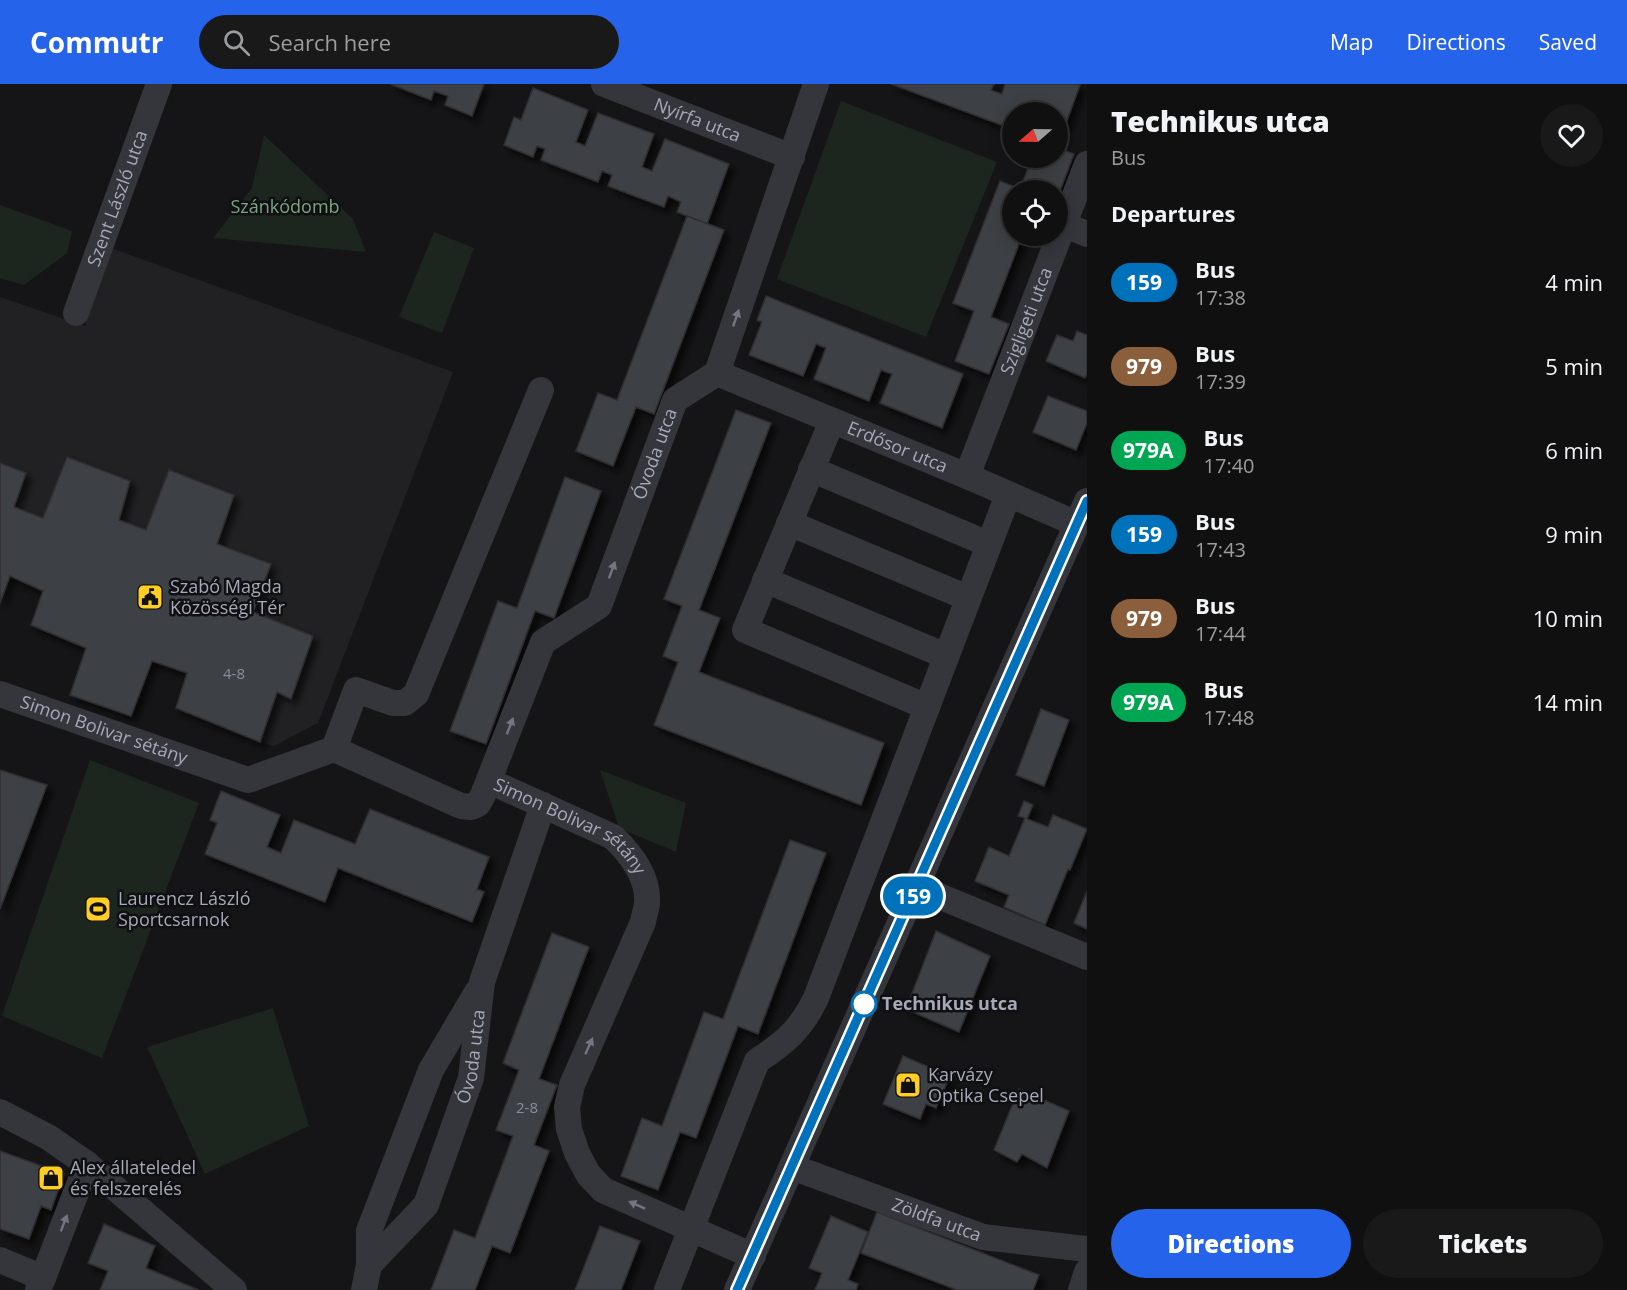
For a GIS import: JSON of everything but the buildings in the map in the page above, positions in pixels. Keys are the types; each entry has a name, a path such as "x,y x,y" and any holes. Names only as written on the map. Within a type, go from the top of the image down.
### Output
{"street":[{"name":"Szent László utca","path":"76,313 159,84"},
{"name":"Nyírfa utca","path":"604,84 792,157"},
{"path":"717,373 816,84"},
{"name":"Szigligeti utca","path":"1068,214 1087,164"},
{"path":"1068,227 1087,234"},
{"name":"Szigligeti utca","path":"967,476 1056,246"},
{"name":"Erdősor utca","path":"717,373 1008,495 1082,513 737,1290"},
{"name":"Óvoda utca","path":"489,781 543,642 599,606 675,400 717,373"},
{"path":"334,749 356,690 393,703 405,703 416,694 541,390"},
{"path":"832,421 744,630 927,707"},
{"path":"811,470 988,544"},
{"path":"667,1290 757,1061 776,1049 797,1030 816,998 1008,495"},
{"path":"789,523 968,598"},
{"path":"765,580 946,656"},
{"name":"Simon Bolivar sétány","path":"0,694 248,780 334,749 460,806 471,807 478,804 489,781 613,837 629,853 644,878 647,902 643,922 572,1085 567,1107 569,1129 577,1153 588,1174 603,1190 753,1256"},
{"name":"Óvoda utca","path":"369,1264 426,1205 471,1078 482,982 543,805"},
{"path":"917,887 1087,957"},
{"path":"364,1290 369,1264 369,1231 431,1070 482,982"},
{"path":"0,1112 48,1137 87,1164 234,1290"},
{"path":"0,1260 41,1284 87,1164"},
{"name":"Zöldfa utca","path":"792,1167 983,1238 1087,1249"},
{"path":"1081,1290 1087,1272"}],"shaded area":[{"path":"111,248 453,372 318,723 274,746 176,708 187,673 152,661 131,716 70,695 86,648 31,625 43,591 10,576 0,603 0,297 85,326"}],"green space":[{"path":"841,101 997,162 926,337 777,279"},
{"name":"Szánkódomb","path":"264,135 353,219 366,252 213,238 252,188"},
{"path":"0,205 72,231 67,253 24,285 0,278"},
{"path":"434,232 474,248 442,333 399,317"},
{"name":"Laurencz László Sportcsarnok","path":"90,760 199,803 102,1058 2,1016"},
{"path":"600,770 686,803 676,852 619,828"},
{"path":"273,1008 309,1126 205,1174 147,1047"}],"bus line":[{"name":"159","path":"737,1290 1087,501"}],"place":[{"name":"Szabó Magda Közösségi Tér","path":"150,597"},
{"name":"Laurencz László Sportcsarnok","path":"98,909"},
{"name":"Technikus utca","path":"864,1004"},
{"name":"Karvázy Optika Csepel","path":"908,1085"},
{"name":"Alex állateledel és felszerelés","path":"51,1178"}]}
